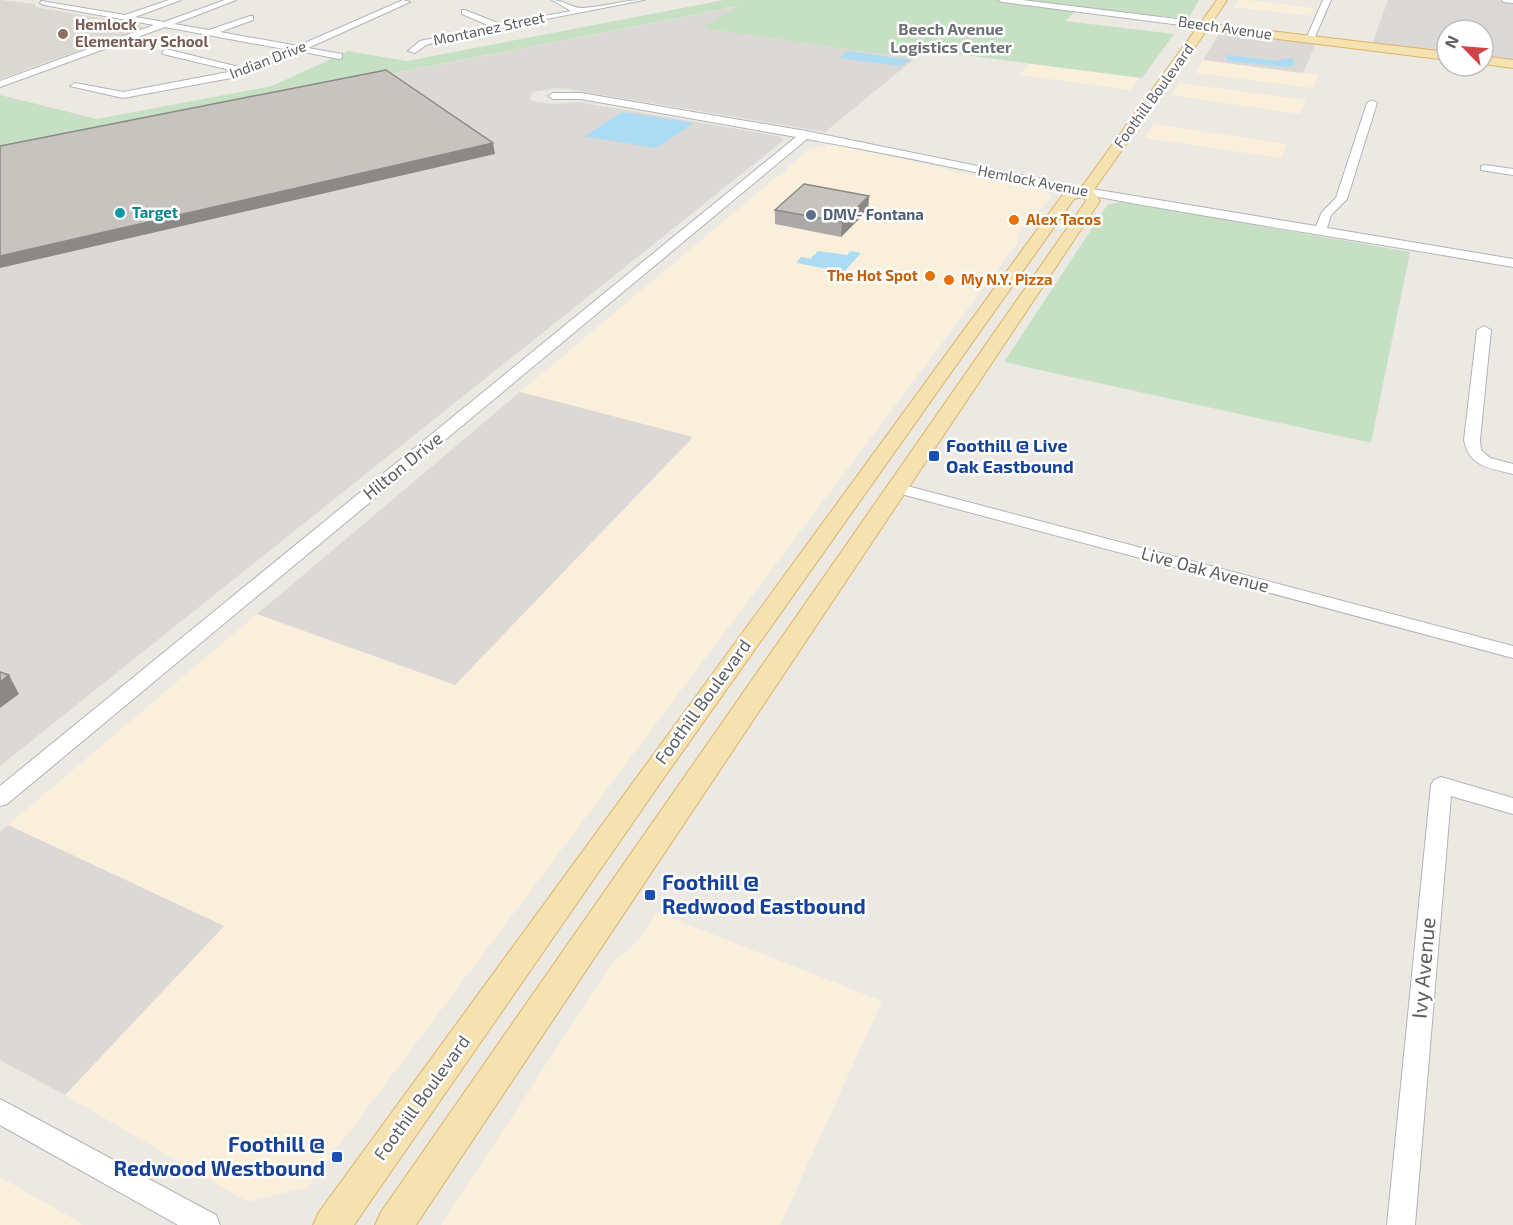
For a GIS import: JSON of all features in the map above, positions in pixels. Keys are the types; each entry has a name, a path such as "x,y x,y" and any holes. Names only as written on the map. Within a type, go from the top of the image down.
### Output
{"main road":[{"name":"Foothill Boulevard","path":"332,1225 651,775 1069,196 1086,191 1222,0"},
{"name":"Beech Avenue","path":"1204,26 1435,55"},
{"path":"1495,62 1513,64"},
{"name":"Foothill Boulevard","path":"394,1225 1093,201 1086,191"}],"street":[{"path":"125,18 177,0"},
{"path":"0,84 232,0"},
{"name":"Indian Drive","path":"75,86 123,95 244,72 406,2 389,0"},
{"path":"556,0 578,11"},
{"name":"Montanez Street","path":"412,51 423,43 443,37 640,0"},
{"name":"Beech Avenue","path":"1002,0 1204,26"},
{"path":"1310,39 1327,0"},
{"path":"1506,0 1513,1"},
{"path":"47,2 208,34 339,56"},
{"path":"465,12 498,26"},
{"path":"208,34 250,18"},
{"path":"166,52 244,72"},
{"name":"Hemlock Avenue","path":"553,96 581,96 806,134 1086,191 1513,263"},
{"path":"1320,231 1326,214 1341,200 1372,103"},
{"name":"Hilton Drive","path":"0,798 806,134"},
{"path":"1485,168 1513,172"},
{"path":"1484,330 1472,440 1474,452 1485,461 1513,469"},
{"name":"Live Oak Avenue","path":"896,488 1513,652"},
{"name":"Ivy Avenue","path":"1401,1225 1441,785 1513,806"},
{"path":"0,1111 206,1225"}],"shaded area":[{"name":"Hemlock Elementary School","path":"0,0 35,4 35,7 140,25 142,28 0,79"},
{"path":"1239,0 1314,8 1310,16 1234,7"},
{"path":"1388,0 1513,0 1513,60 1495,58 1495,18 1435,18 1435,52 1372,44"},
{"path":"741,6 703,28 914,59 825,132 567,89 556,88 533,92 530,99 536,102 554,104 578,102 778,136 784,140 0,766 0,150"},
{"path":"1220,32 1316,43 1303,73 1203,60"},
{"path":"1203,60 1318,75 1313,88 1195,73"},
{"path":"1030,64 1140,78 1131,90 1020,75"},
{"path":"1180,83 1306,100 1300,114 1171,95"},
{"path":"1154,124 1287,144 1281,158 1145,138"},
{"path":"832,145 1042,190 1052,197 1023,227 1018,236 1018,242 997,271 990,272 985,280 987,283 308,1187 248,1202 65,1095 224,926 8,825 257,614 455,685 692,437 520,392 774,179 788,171 786,169 810,149"},
{"path":"520,392 693,437 455,685 257,614"},
{"path":"8,825 224,926 65,1095 0,1060 0,832"},
{"path":"656,912 882,1001 780,1225 441,1225 613,962 638,941"},
{"path":"0,1177 84,1225 0,1225"}],"green space":[{"path":"724,0 1199,0 1188,19 1080,7 1065,21 1174,34 1142,78 925,50 914,59 702,28 739,6 0,150 0,95 97,119 272,86 348,51 407,61"},
{"path":"1123,202 1410,252 1371,443 1004,362 1108,204"}],"water":[{"path":"848,51 911,60 900,66 839,58"},
{"path":"1226,56 1274,61 1292,58 1295,65 1287,67 1228,61"},
{"path":"623,112 694,123 656,148 584,136"},
{"path":"818,251 847,255 851,251 861,253 844,272 796,263 801,257 810,259"}],"building":[{"name":"Target","path":"386,70 493,143 0,256 0,146"},
{"path":"804,184 869,196 842,222 775,210"},
{"path":"0,672 9,675 0,682"}],"place":[{"name":"Hemlock Elementary School","path":"63,34"},
{"name":"Target","path":"120,213"},
{"name":"DMV- Fontana","path":"811,215"},
{"name":"Alex Tacos","path":"1014,220"},
{"name":"The Hot Spot","path":"930,276"},
{"name":"My N.Y. Pizza","path":"949,280"},
{"name":"Foothill @ Live Oak Eastbound","path":"934,456"},
{"name":"Foothill @ Redwood Eastbound","path":"650,895"},
{"name":"Foothill @ Redwood Westbound","path":"337,1157"}],"district":[{"name":"Beech Avenue Logistics Center","path":"951,38"}]}
